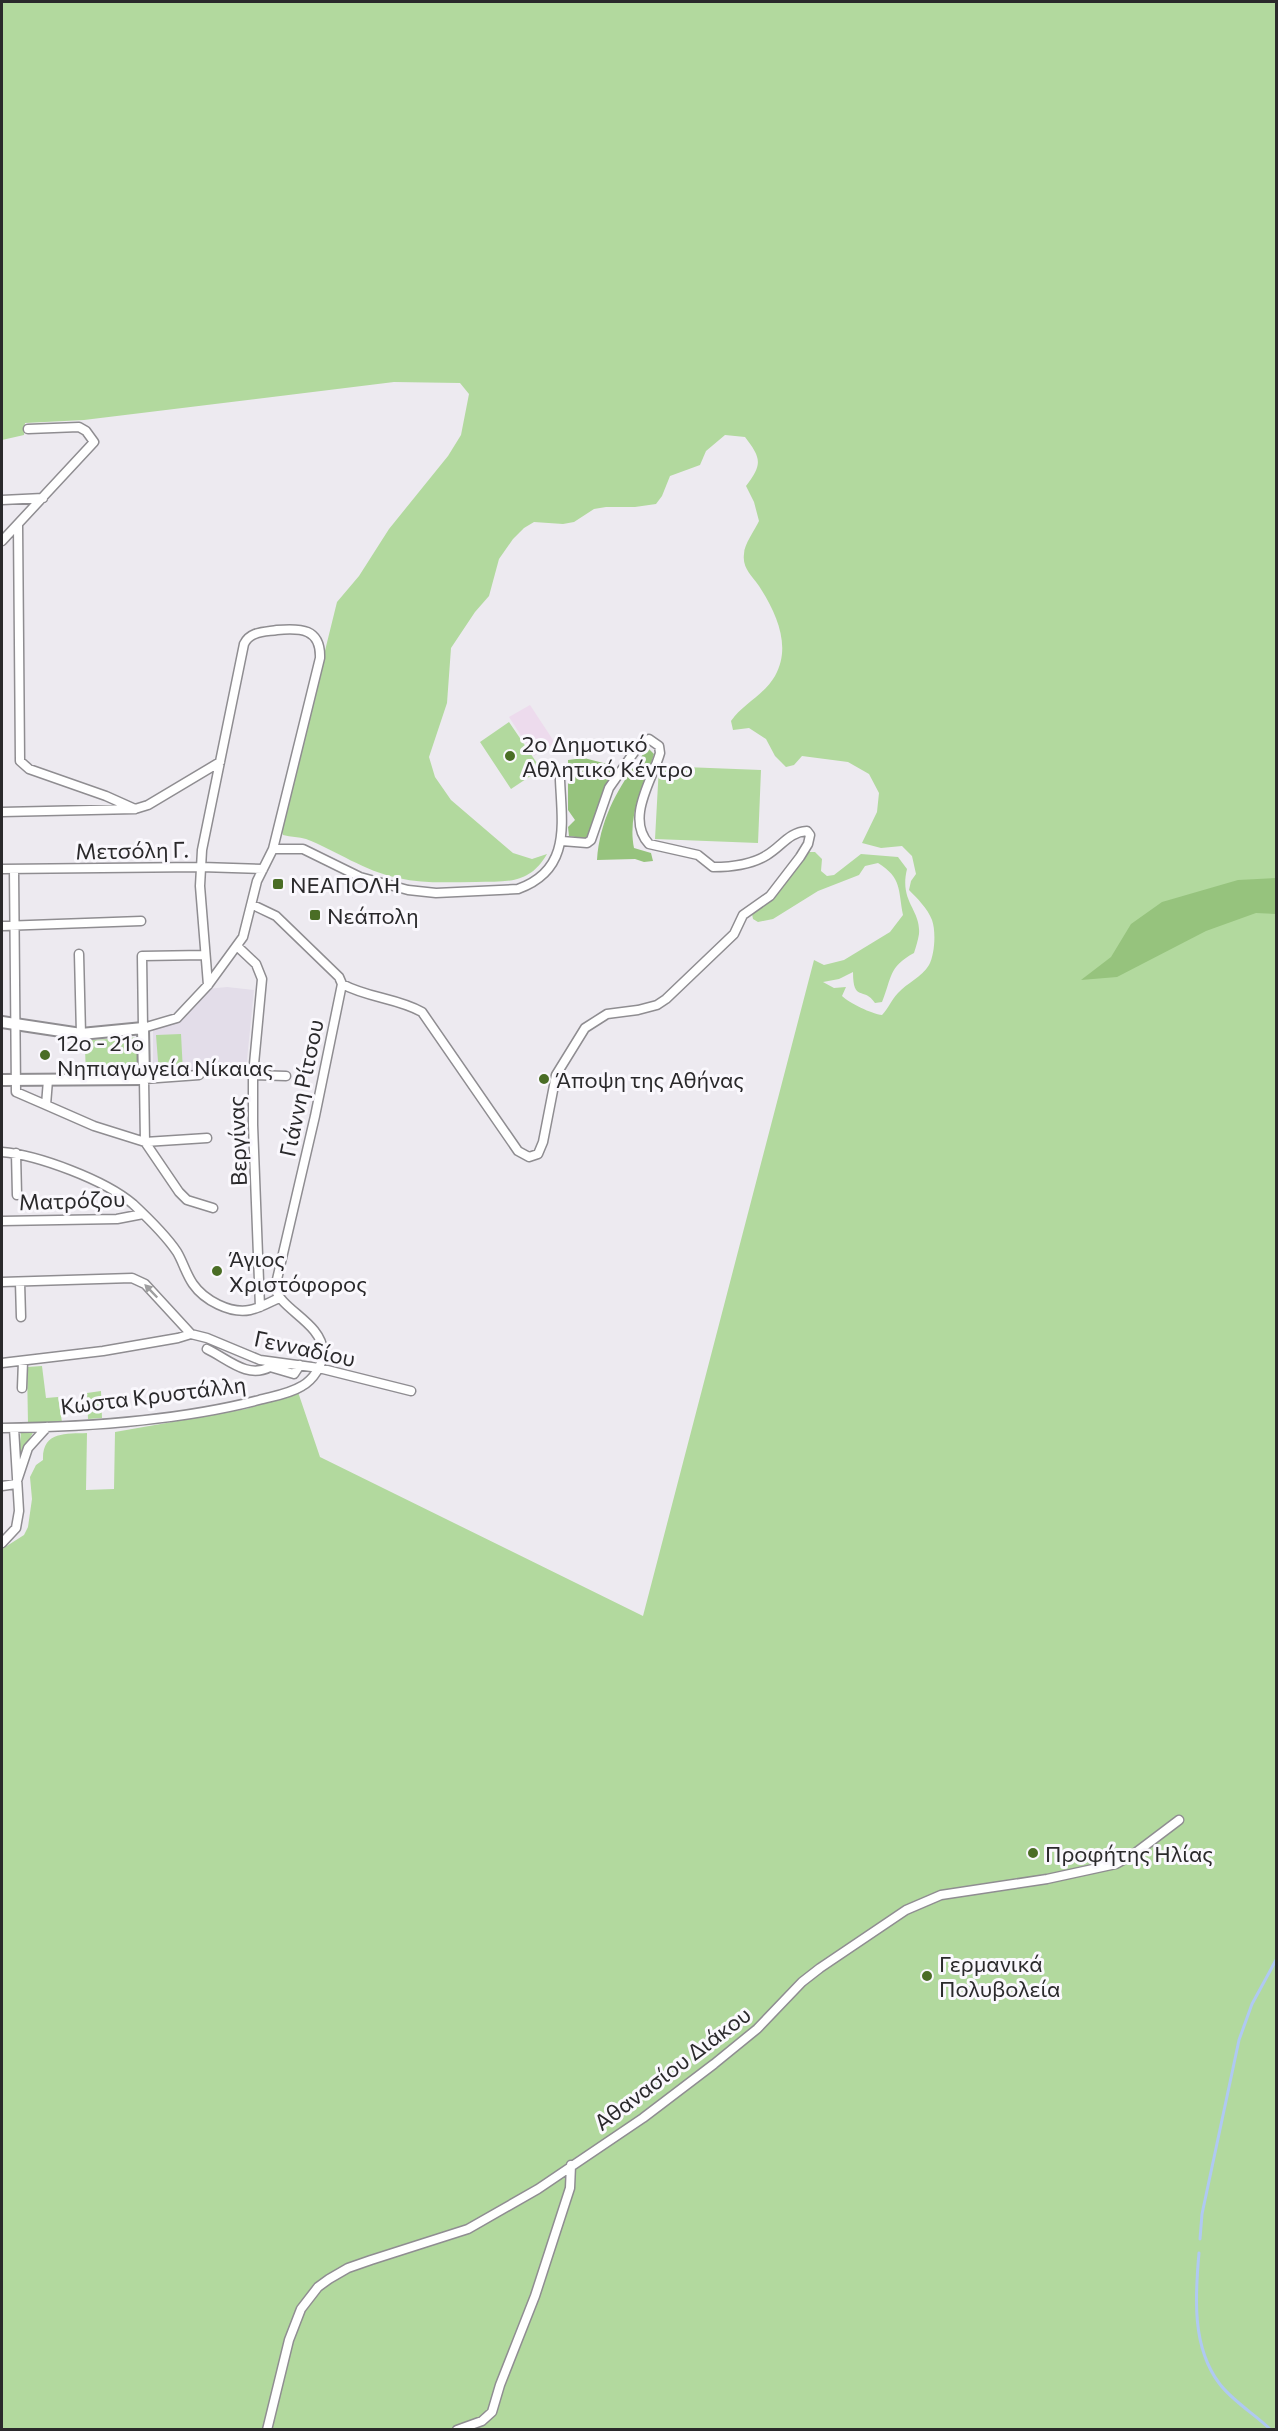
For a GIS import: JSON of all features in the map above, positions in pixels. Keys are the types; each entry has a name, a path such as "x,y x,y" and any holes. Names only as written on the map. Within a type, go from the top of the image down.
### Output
{"street":[{"path":"2,541 93,444 94,440 86,430 79,427 28,429"},
{"path":"2,500 43,498"},
{"path":"18,525 20,761 29,769 135,808"},
{"path":"2,1022 81,1034 143,1028 177,1018 208,985 238,946 247,926 257,881 273,849 320,658 318,642 308,632 293,629 258,632 247,639 202,850 208,985"},
{"path":"253,905 270,912 339,977 342,984 360,994 412,1006 422,1012 518,1150 530,1157 538,1154 543,1142 556,1075 585,1028 607,1014 638,1011 657,1005 666,999 734,934 743,915 770,896 800,857 808,844 810,835 807,831 790,835 781,845 765,856 735,867 713,867 698,855 649,844 644,838 641,826 641,803 660,753 659,746 649,738 637,748 609,788 591,840 587,843 562,841"},
{"path":"2,813 135,808 148,805 220,762"},
{"path":"273,849 303,849 360,878 408,890 436,893 518,889 530,885 556,858 562,841 560,780"},
{"name":"Μετσόλη Γ.","path":"2,869 201,867 263,869"},
{"path":"14,869 16,1092 94,1126 146,1142 207,1138"},
{"path":"2,926 141,921"},
{"name":"Βεργίνας","path":"238,946 256,964 262,979 253,1075 253,1137 258,1213 260,1307"},
{"path":"80,954 81,1034"},
{"path":"205,955 142,956 144,1079 146,1142 179,1192 188,1200 213,1208"},
{"name":"Γιάννη Ρίτσου","path":"279,1298 275,1288 276,1275 315,1116 342,984"},
{"path":"2,1080 144,1079 199,1075"},
{"path":"253,1075 286,1076"},
{"path":"46,1105 48,1080"},
{"path":"2,1152 16,1153 46,1162 101,1184 119,1194 143,1214 172,1245 190,1279 203,1295 226,1307 239,1310 260,1307 279,1298 304,1321 320,1341 323,1352 319,1368"},
{"path":"16,1153 17,1196"},
{"name":"Ματρόζου","path":"2,1221 117,1219 143,1214"},
{"path":"2,1282 132,1278 145,1284 190,1334 165,1341 2,1363"},
{"path":"20,1282 21,1317"},
{"name":"Γενναδίου","path":"190,1334 207,1338 260,1360 319,1368 411,1391"},
{"path":"207,1349 245,1371 261,1372 270,1367 294,1374 300,1365"},
{"path":"22,1388 23,1361"},
{"name":"Κώστα Κρυστάλλη","path":"2,1428 105,1423 239,1405 292,1391 310,1380 319,1368"},
{"path":"16,1484 28,1448 47,1427"},
{"path":"2,1543 16,1528 19,1511 14,1428"},
{"path":"2,1486 16,1484"},
{"name":"Αθανασίου Διάκου","path":"267,2430 290,2340 301,2310 318,2287 348,2268 468,2229 502,2211 643,2118 757,2029 811,1975 906,1910 941,1895 1047,1879 1116,1864 1134,1854 1179,1820"},
{"path":"457,2430 482,2421 492,2412 500,2385 535,2296 566,2199 571,2179 571,2165"}],"shaded area":[{"path":"530,705 555,743 534,756 509,717"},
{"path":"227,987 254,990 246,1070 153,1070 153,1031 180,1020 207,989"}],"green space":[{"path":"2,2 1276,2 1276,2429 2,2430 2,1549 24,1535 28,1527 32,1499 30,1477 36,1465 43,1460 46,1444 51,1439 64,1434 87,1433 86,1490 114,1489 115,1432 246,1409 298,1392 320,1457 643,1616 814,960 824,965 844,960 890,932 903,915 898,885 886,868 878,863 865,866 859,875 818,891 773,919 758,922 753,919 752,914 803,852 815,852 822,859 821,871 827,876 834,875 861,854 898,857 907,869 906,890 919,925 914,953 895,968 882,1002 875,1003 867,995 857,991 853,982 853,972 839,979 823,982 834,988 846,987 842,996 845,999 882,1015 898,993 929,965 933,955 934,936 930,916 909,890 916,874 912,856 902,846 881,848 862,843 877,812 879,793 869,774 848,762 802,756 794,765 786,767 775,756 766,739 749,728 733,730 731,721 770,683 780,665 782,653 782,641 776,618 759,586 748,572 744,559 746,546 759,521 754,502 746,486 755,472 758,461 745,437 725,435 706,451 700,465 670,476 656,504 594,509 574,522 563,524 534,522 524,528 499,559 489,596 475,612 451,648 447,703 429,757 435,777 451,800 513,853 532,859 547,854 533,871 516,879 498,882 408,880 374,871 306,839 283,835 281,829 337,602 359,576 389,529 448,456 461,435 469,394 460,383 394,382 84,420 25,423 24,435 2,440"},
{"name":"2o Δημοτικό Αθλητικό Κέντρο","path":"509,722 541,769 511,789 480,742"},
{"path":"648,748 654,754 635,811 632,835 634,848 651,853 653,861 597,860 607,814 629,774"},
{"path":"584,758 615,766 603,791 589,839 569,836 568,827 575,820 568,810 568,760"},
{"path":"659,766 761,770 758,843 655,839"},
{"path":"1276,878 1276,914 1256,913 1206,931 1117,977 1081,980 1111,957 1131,924 1162,902 1238,880"},
{"path":"181,1034 183,1072 159,1074 156,1035"},
{"path":"144,1037 142,1074 86,1076 85,1048 91,1040"},
{"path":"42,1366 46,1398 58,1397 62,1422 28,1424 27,1367"},
{"path":"101,1391 102,1418 88,1419 87,1393"},
{"path":"21,1431 34,1431 19,1457"}],"waterway":[{"path":"1200,2239 1202,2214 1239,2040 1252,2004 1276,1960"},
{"path":"1199,2253 1197,2321 1204,2354 1210,2369 1224,2390 1271,2430"}],"place":[{"name":"2o Δημοτικό Αθλητικό Κέντρο","path":"510,756"},
{"name":"ΝΕΑΠΟΛΗ","path":"278,884"},
{"name":"Νεάπολη","path":"315,915"},
{"name":"12ο - 21ο Νηπιαγωγεία Νίκαιας","path":"45,1055"},
{"name":"Άποψη της Αθήνας","path":"544,1079"},
{"name":"Άγιος Χριστόφορος","path":"217,1271"},
{"name":"Προφήτης Ηλίας","path":"1033,1853"},
{"name":"Γερμανικά Πολυβολεία","path":"927,1976"}]}
